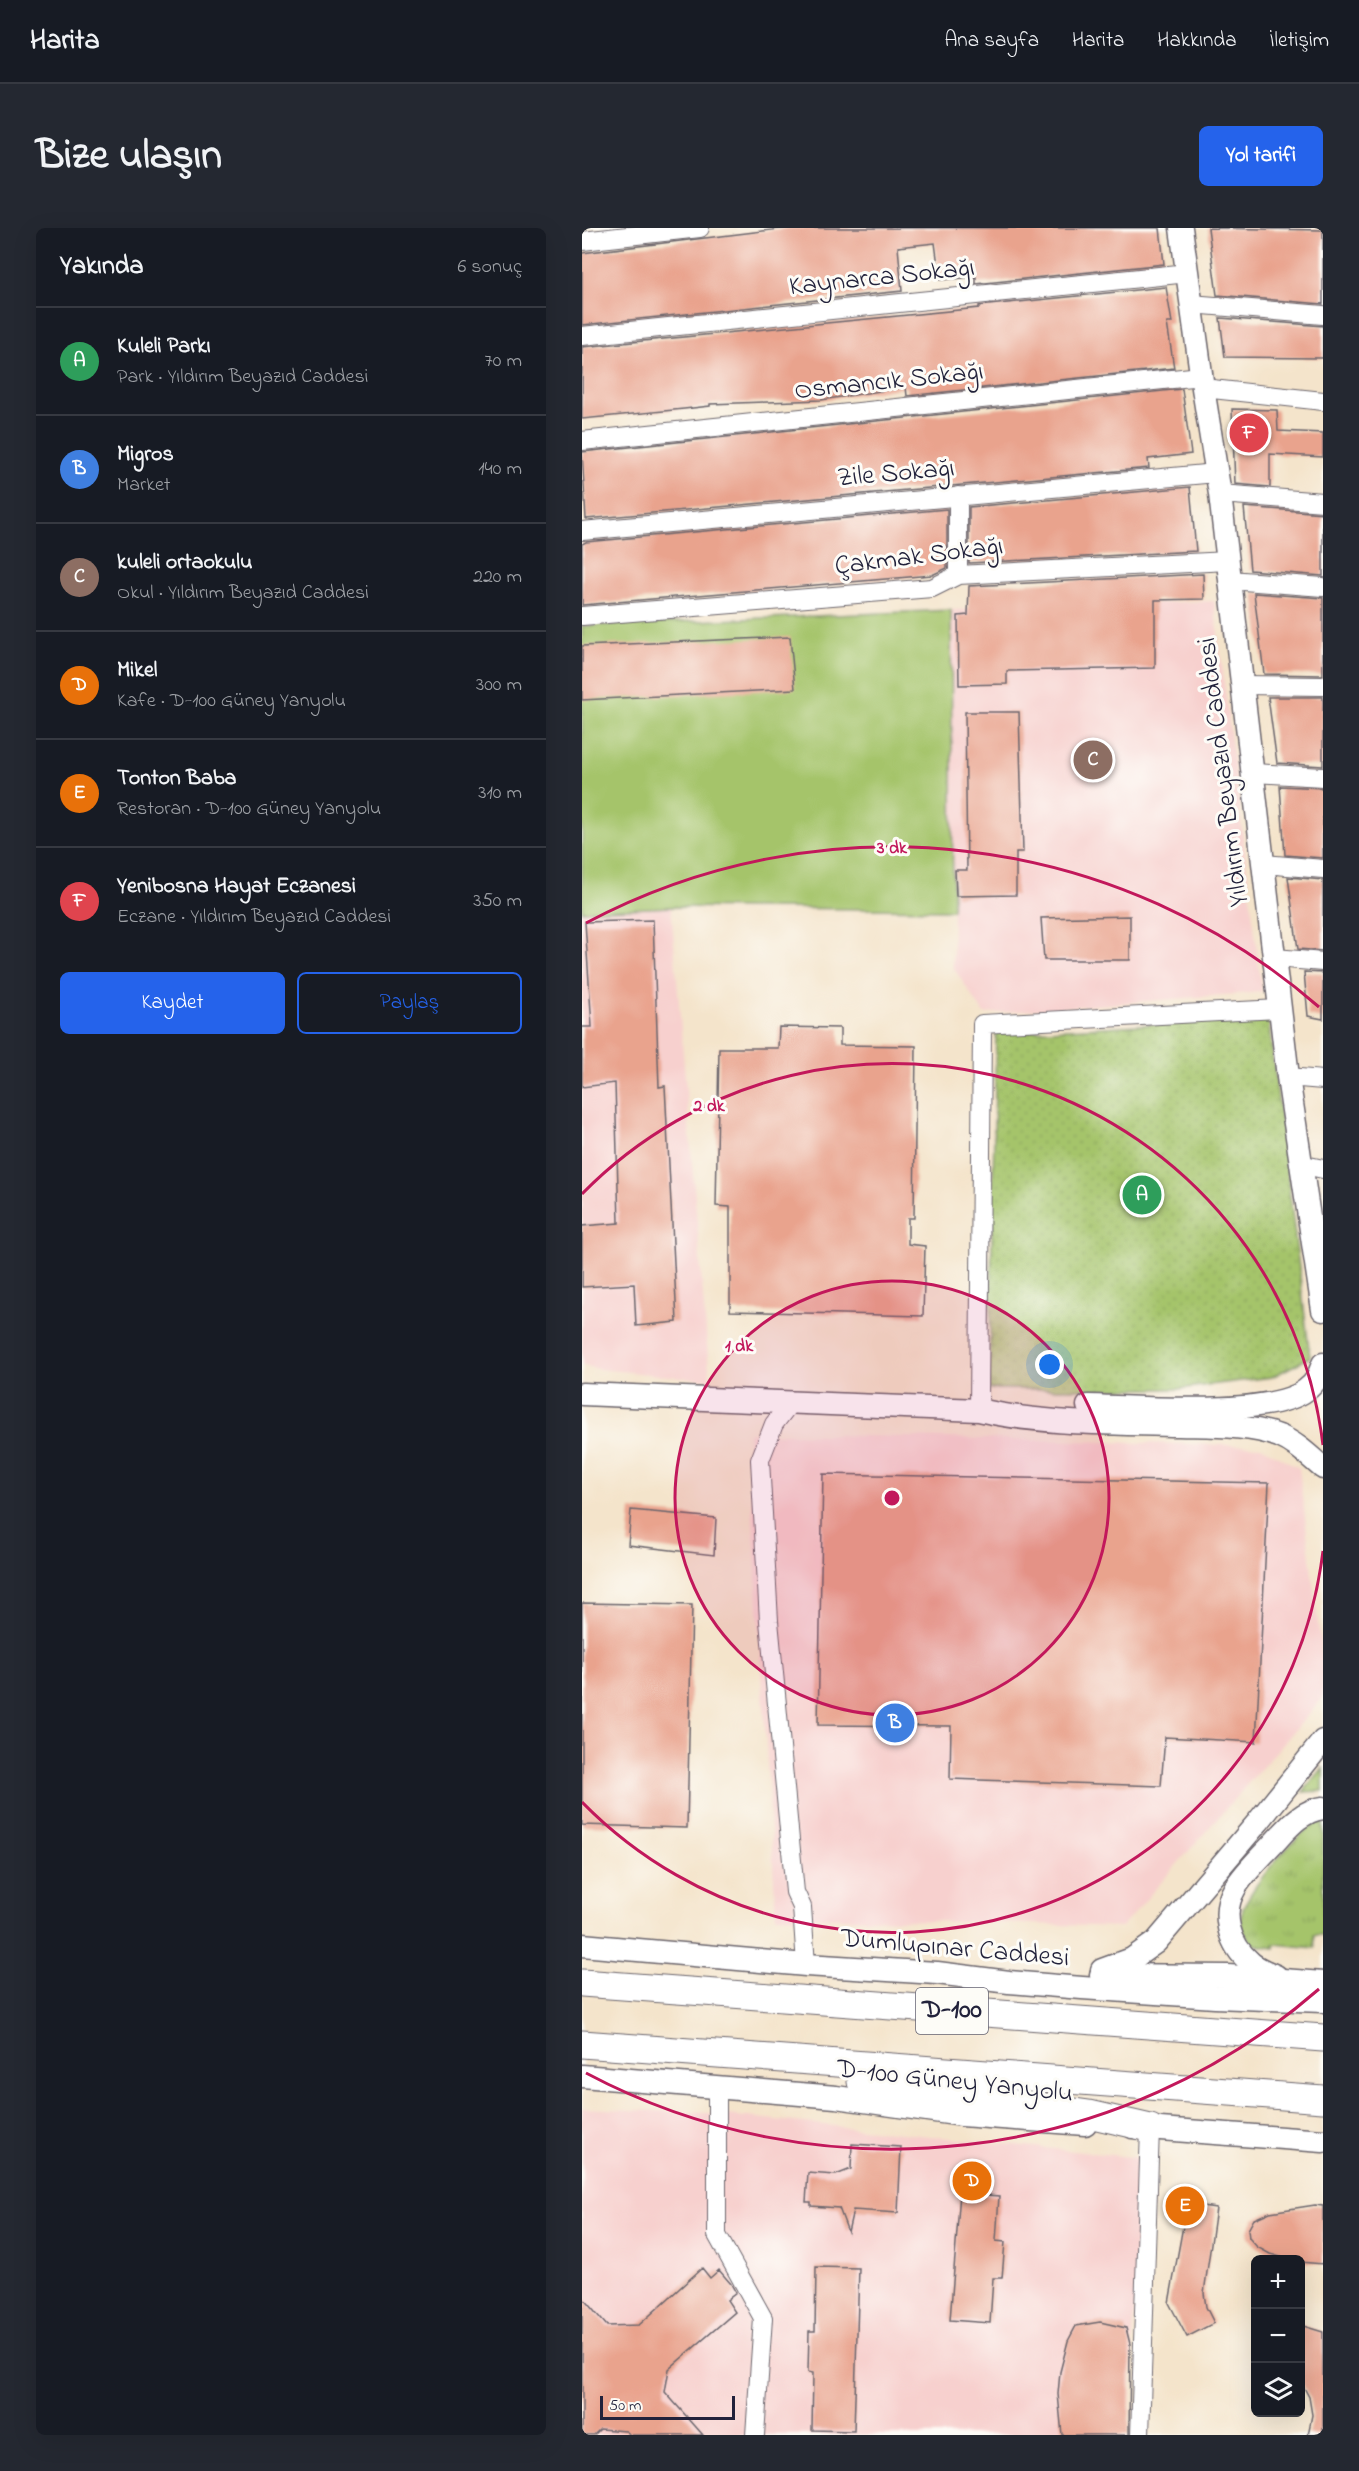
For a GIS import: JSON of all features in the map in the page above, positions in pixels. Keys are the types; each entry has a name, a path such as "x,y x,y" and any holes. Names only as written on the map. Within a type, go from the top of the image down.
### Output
{"highway":[{"name":"D-100","path":"582,1983 1323,2037"},
{"name":"D-100","path":"582,2044 1323,2099"},
{"path":"638,2048 708,2064 1089,2114 1150,2128"}],"main road":[{"name":"Yıldırım Beyazıd Caddesi","path":"1181,228 1229,570 1288,1077 1300,1164 1317,1237 1323,1310"},
{"path":"979,1410 1011,1404 1186,1409 1246,1407 1290,1399 1305,1392 1318,1380 1323,1364"},
{"path":"582,1384 620,1394"},
{"path":"582,1394 979,1410 1029,1419 1208,1426 1251,1430 1276,1435 1293,1442 1323,1468"},
{"path":"1081,1975 1127,1961 1156,1942 1323,1742"},
{"path":"1285,1980 1259,1969 1249,1962 1240,1950 1231,1937 1227,1921 1228,1902 1245,1875 1289,1826 1313,1809 1323,1808"},
{"name":"Dumlupınar Caddesi","path":"582,1945 806,1965 937,1972 1009,1982 1082,1988 1215,1997 1323,2001"},
{"path":"937,1972 1228,1976 1323,1983"},
{"name":"D-100 Güney Yanyolu","path":"582,2076 836,2097 962,2115 1048,2123 1323,2141"}],"street":[{"path":"582,241 700,228"},
{"name":"Kaynarca Sokağı","path":"582,336 1188,273"},
{"path":"1191,304 1323,315"},
{"name":"Osmancık Sokağı","path":"582,441 1202,382 1323,401"},
{"name":"Zile Sokağı","path":"582,531 958,496 1218,483 1323,502"},
{"path":"958,496 958,575"},
{"name":"Çakmak Sokağı","path":"582,616 932,588 958,575 1229,570 1323,587"},
{"path":"1243,685 1323,686"},
{"path":"1254,773 1323,777"},
{"path":"1264,864 1323,869"},
{"path":"1275,958 1323,962"},
{"path":"979,1410 982,1023 1280,1009"},
{"path":"1288,1077 1323,1080"},
{"path":"1300,1164 1323,1169"},
{"path":"791,1402 774,1424 760,1460 779,1731 795,1892 802,1907 806,1965"},
{"path":"717,2086 717,2235 763,2318 755,2435"},
{"path":"1140,2435 1150,2128"}],"shaded area":[{"path":"1214,601 1262,992 984,1014 953,967 951,610"},
{"path":"671,907 710,1380 598,1369 582,1365 582,911"},
{"path":"748,1433 1261,1446 1299,1468 1323,1663 1323,1698 1122,1927 776,1916"},
{"path":"582,2108 708,2113 1140,2158 1129,2435 582,2435"}],"green space":[{"path":"951,610 953,910 671,907 582,911 582,626"},
{"path":"1268,1018 1310,1357 1272,1377 1178,1389 989,1389 996,1033"},
{"path":"1323,1768 1323,1791 1303,1792"},
{"path":"1323,1819 1323,1935 1314,1935 1315,1948 1275,1944 1275,1948 1251,1944 1241,1918 1251,1894 1287,1848"}],"building":[{"path":"788,228 1160,228 1164,264 976,284 976,277 940,280 935,243 898,247 902,291 582,325 582,253"},
{"path":"1208,228 1323,230 1323,304 1217,295"},
{"path":"1166,287 1172,323 1167,323 1174,368 907,396 906,387 821,400 710,404 710,406 582,419 582,347"},
{"path":"1220,318 1323,326 1323,358 1225,357"},
{"path":"1182,389 1191,454 1148,459 1149,468 586,519 582,452"},
{"path":"1232,409 1277,410 1278,431 1323,433 1323,457 1270,454 1270,487 1235,484"},
{"path":"1190,487 1196,551 969,563 969,507"},
{"path":"1244,507 1323,513 1323,576 1250,570"},
{"path":"947,509 947,568 932,575 582,605 582,544 586,542"},
{"path":"1203,574 1204,599 1155,600 1155,668 1007,671 1007,684 959,685 958,616 968,615 969,586"},
{"path":"1254,593 1323,598 1323,675 1264,674"},
{"path":"790,637 795,689 582,700 582,646"},
{"path":"1268,697 1323,697 1323,766 1277,763"},
{"path":"965,712 1019,712 1023,852 1016,852 1016,895 956,896 955,870 967,870"},
{"path":"1280,786 1323,788 1323,858 1285,855"},
{"path":"1288,877 1323,880 1323,951 1298,949"},
{"path":"1130,916 1130,960 1044,960 1041,918"},
{"path":"653,920 659,1087 665,1086 677,1322 636,1326 634,1284 582,1287 582,1226 619,1223 615,1083 582,1087 582,1027 592,1027 585,922"},
{"path":"1304,972 1323,973 1323,1019 1308,1016"},
{"path":"779,1027 840,1028 840,1045 916,1046 914,1218 908,1218 908,1244 925,1246 923,1316 730,1311 730,1207 716,1206 719,1048 778,1048"},
{"path":"823,1474 1269,1483 1256,1742 1165,1737 1161,1786 950,1779 951,1726 818,1725"},
{"path":"631,1510 716,1518 714,1555 628,1545"},
{"path":"582,1603 692,1605 687,1828 582,1825"},
{"path":"852,2144 901,2147 898,2213 853,2210 848,2232 839,2208 811,2206 811,2202 806,2202 808,2173 836,2175 851,2169"},
{"path":"960,2193 999,2196 996,2241 1005,2242 1002,2278 993,2278 990,2323 950,2320"},
{"path":"1187,2204 1216,2208 1204,2293 1206,2307 1214,2323 1187,2337 1169,2303"},
{"path":"1315,2205 1323,2206 1323,2264 1305,2262 1305,2255 1274,2255 1257,2247 1249,2238 1248,2230 1254,2219 1270,2212"},
{"path":"816,2267 859,2268 854,2431 812,2430 813,2373 808,2372 809,2331 815,2331"},
{"path":"702,2268 710,2278 719,2270 731,2284 736,2293 727,2300 735,2312 669,2369 665,2392 703,2435 630,2435 626,2431 600,2429 594,2435 582,2435 582,2297 607,2326 639,2325"},
{"path":"1100,2322 1126,2328 1130,2344 1129,2435 1062,2435 1058,2394 1060,2372 1068,2341 1076,2326"},
{"path":"1305,2327 1323,2332 1323,2435 1308,2435 1312,2415 1309,2397 1305,2389"}],"place":[{"name":"Yenibosna Hayat Eczanesi","path":"1249,433"},
{"name":"kuleli ortaokulu","path":"1093,760"},
{"name":"Kuleli Parkı","path":"1142,1195"},
{"name":"Migros","path":"895,1723"},
{"name":"Mikel","path":"972,2181"},
{"name":"Tonton Baba","path":"1185,2206"}]}
